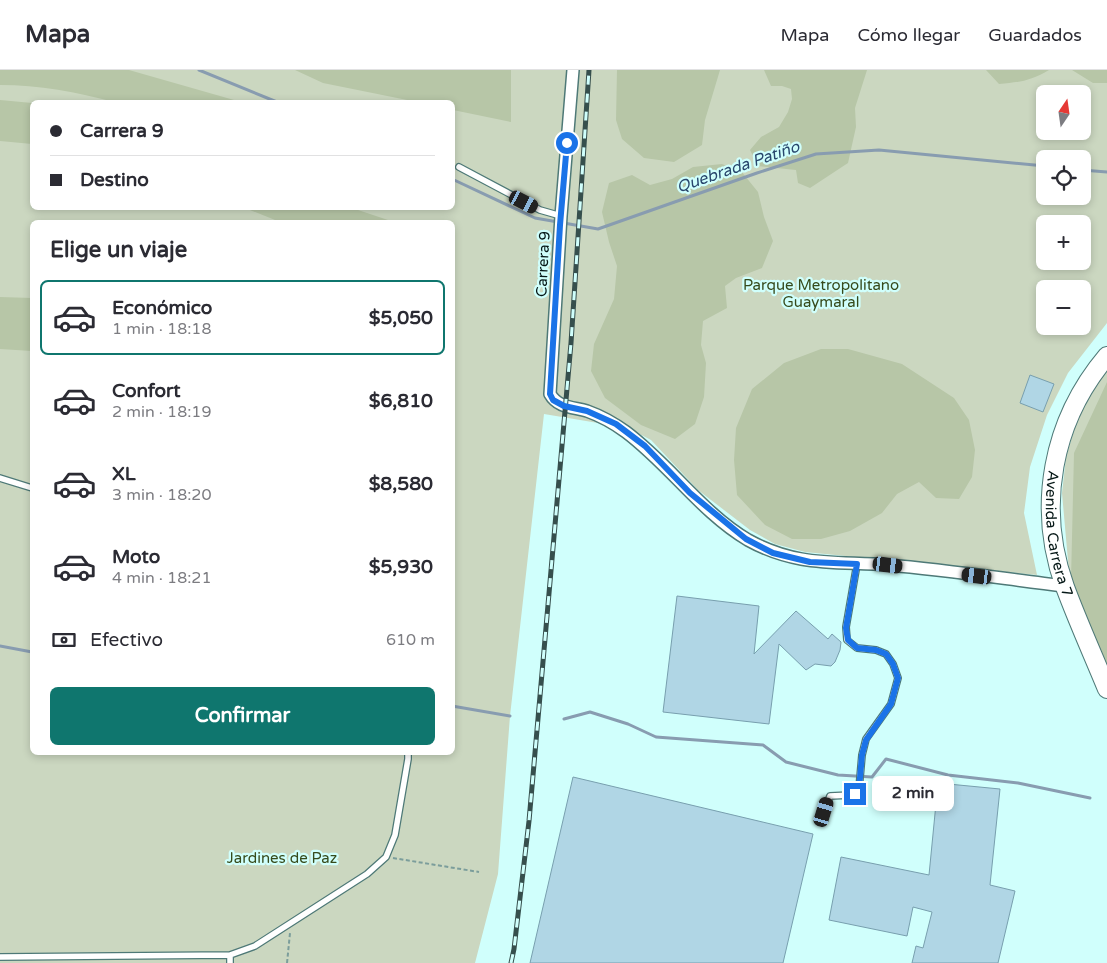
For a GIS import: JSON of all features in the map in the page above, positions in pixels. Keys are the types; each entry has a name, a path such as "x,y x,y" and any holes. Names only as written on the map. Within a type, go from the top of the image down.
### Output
{"main road":[{"name":"Avenida Carrera 7","path":"1107,356 1080,394 1066,425 1056,458 1050,512 1054,542 1065,586 1107,689"}],"street":[{"name":"Carrera 9","path":"573,70 560,216 550,394 553,400 564,406 587,411 616,424 645,446 690,493 720,518 753,542 773,553 810,562 857,564"},
{"path":"857,564 888,565 1065,586"}],"lane":[{"path":"459,167 540,210 560,216"},
{"path":"0,478 30,487"},
{"path":"824,812 830,796 851,796 859,789 862,755 866,740 891,704 898,678 893,664 886,654 876,650 857,648 848,640 846,628 857,564"},
{"path":"0,958 230,956 255,946 367,874 386,857 395,835 408,755"},
{"path":"230,956 230,963"}],"path":[{"path":"386,857 479,872"},
{"path":"287,963 291,922"}],"green space":[{"name":"Parque Metropolitano Guaymaral","path":"0,70 1107,70 1107,323 1068,373 1047,415 1030,467 1024,513 1037,575 805,552 775,544 750,530 698,490 651,440 628,428 544,414 510,716 498,874 475,963 0,963"},
{"path":"0,70 129,70 234,100 106,100 58,90 0,85"},
{"path":"295,70 511,70 511,122 455,110 455,100 407,100 323,83"},
{"path":"617,70 720,70 705,120 702,145 674,162 644,158 622,139 616,120"},
{"path":"764,70 867,70 855,108 856,127 848,163 810,188 798,183 796,170 758,166 750,150 761,137 779,127 788,112 792,99 791,89 782,86 771,86"},
{"path":"986,70 1049,70 1036,77 1013,83 999,84"},
{"path":"1072,70 1107,70 1107,83 1093,83"},
{"path":"0,100 30,103 30,144 0,141"},
{"path":"722,164 741,171 758,192 764,217 773,241 762,268 736,278 725,286 727,308 703,321 701,345 706,363 704,397 695,424 675,439 641,425 605,398 591,371 594,344 614,299 617,266 602,212 609,183 632,175 650,185 672,179 693,167"},
{"path":"250,210 358,210 388,220 275,220"},
{"path":"0,297 30,298 30,351 0,349"},
{"path":"821,349 848,349 902,364 954,398 969,420 975,450 972,477 959,499 936,498 919,482 897,494 882,513 850,531 821,539 792,539 765,525 737,495 734,460 736,428 752,389 784,363"},
{"path":"1107,366 1107,665 1069,572 1062,493 1066,457 1078,417 1100,375"},
{"path":"1107,382 1107,666 1071,580 1074,453"}],"building":[{"path":"1030,375 1054,384 1043,412 1020,403"},
{"path":"677,596 759,606 754,654 796,611 828,639 832,634 841,642 840,650 835,662 831,666 815,664 806,670 779,644 769,724 663,712"},
{"path":"573,777 813,834 783,963 530,963"},
{"path":"938,783 1000,789 990,885 1015,891 998,963 912,963 916,946 923,948 932,912 913,907 907,936 829,920 841,857 929,875"}],"waterway":[{"name":"Quebrada Patiño","path":"199,70 272,100"},
{"name":"Quebrada Patiño","path":"455,180 535,218 598,229 816,154 879,150 1036,165"},
{"name":"Quebrada Patiño","path":"1091,171 1107,172"},
{"path":"0,646 30,652"},
{"path":"455,707 510,716"},
{"path":"564,719 590,712 628,724 656,737 763,745 786,762 838,775 872,777 886,759 948,775 1018,783 1090,798"}],"railway":[{"path":"511,963 529,821 571,343 589,70"}],"route":[{"path":"567,143 550,394 553,400 564,406 587,411 616,424 645,446 690,493 746,539 773,553 810,562 857,564 846,628 848,640 857,648 876,650 886,654 893,664 898,678 891,704 866,740 862,755 859,789 855,794"}],"park label":[{"name":"Jardines de Paz","path":"282,858"}]}
